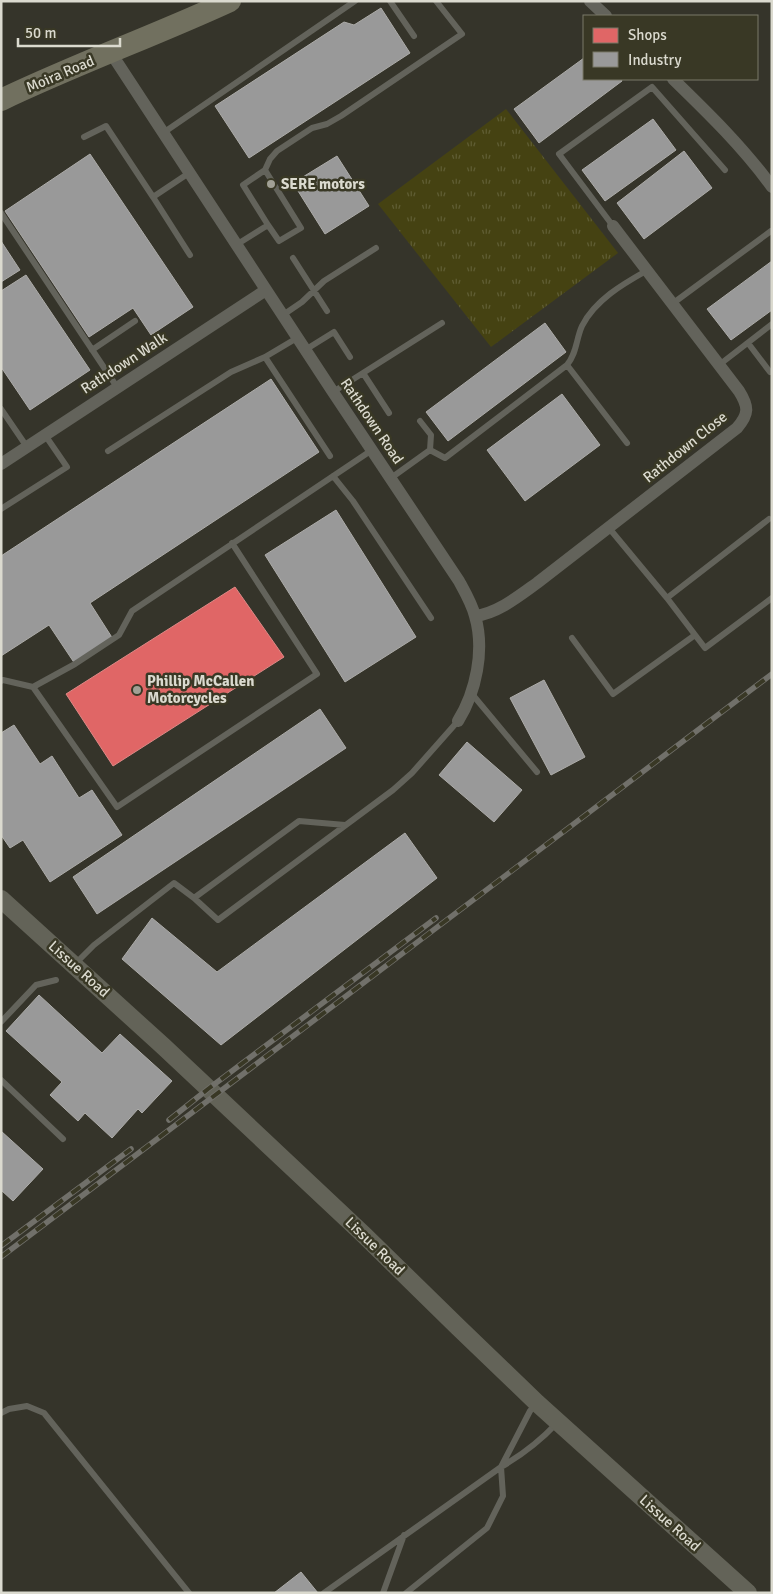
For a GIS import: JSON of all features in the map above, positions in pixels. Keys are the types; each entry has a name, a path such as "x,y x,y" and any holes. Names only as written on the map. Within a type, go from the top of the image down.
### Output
{"highway":[{"name":"Moira Road","path":"1,100 230,1"}],"street":[{"path":"590,1 605,15"},
{"name":"Rathdown Road","path":"111,53 468,597 475,616 478,650 477,668 472,694 466,709 458,721"},
{"path":"675,80 730,136 772,187"},
{"name":"Rathdown Close","path":"475,616 484,615 513,600 609,528 737,428 745,419 747,410 745,400 613,226"},
{"name":"Rathdown Walk","path":"1,464 266,290"},
{"name":"Lissue Road","path":"1,900 74,965 363,1234 558,1423 748,1593"}],"lane":[{"path":"162,133 355,1"},
{"path":"390,1 414,36"},
{"path":"265,170 301,228 279,242 243,185 265,170 270,159 277,151 312,128 327,124 341,116 462,34 436,1"},
{"path":"613,226 559,154 652,87 725,170"},
{"path":"84,137 106,126 190,255"},
{"path":"153,197 189,173"},
{"path":"1,213 117,387"},
{"path":"236,245 268,225"},
{"path":"672,304 771,231"},
{"path":"283,315 302,302 324,281 376,248"},
{"path":"293,258 327,311"},
{"path":"430,450 445,458 567,365 575,352 582,326 592,310 628,281 646,271"},
{"path":"92,350 136,321"},
{"path":"333,392 442,323"},
{"path":"719,365 772,324"},
{"path":"305,350 334,332 350,357"},
{"path":"108,451 231,372 265,357 298,338"},
{"path":"748,343 770,372"},
{"path":"265,357 330,456"},
{"path":"567,365 627,443"},
{"path":"363,372 388,413"},
{"path":"1,409 26,447"},
{"path":"420,421 431,435 430,450"},
{"path":"1,509 67,468 45,435"},
{"path":"1,681 33,687 75,664 119,635 132,611 372,450"},
{"path":"391,478 430,450"},
{"path":"333,476 353,501 431,618"},
{"path":"667,598 769,519"},
{"path":"609,528 667,598 705,648 772,598"},
{"path":"33,687 117,807 317,674 232,544"},
{"path":"572,638 613,694 695,635"},
{"path":"472,694 538,772"},
{"name":"Rathdown Road","path":"194,898 218,920 370,807 412,773 458,721"},
{"path":"74,965 94,945 174,883 194,898 299,821 345,825"},
{"path":"1,1022 36,985 56,980"},
{"path":"1,1080 63,1139"},
{"path":"406,1593 487,1528 503,1496 501,1468 530,1411 537,1403"},
{"path":"1,1413 9,1409 27,1406 44,1413 189,1593"},
{"path":"324,1593 404,1535 520,1456 558,1423"},
{"path":"383,1593 404,1535"}],"green space":[{"path":"506,109 618,253 491,347 378,204"}],"building: Shops":[{"path":"235,587 284,657 113,766 66,694"}],"building: Industry":[{"path":"381,8 410,53 249,158 215,106 344,22 354,25"},
{"path":"583,59 583,80 622,81 539,143 514,109"},
{"path":"653,119 676,150 605,201 582,170"},
{"path":"684,151 712,188 644,239 617,203"},
{"path":"90,154 193,307 151,335 133,308 89,337 5,211"},
{"path":"337,156 369,206 325,234 293,183"},
{"path":"1,241 20,270 1,282"},
{"path":"772,261 772,310 731,340 707,309"},
{"path":"26,275 90,370 30,410 1,367 1,291"},
{"path":"545,323 566,352 448,441 426,412"},
{"path":"271,379 319,452 90,603 113,639 75,664 49,625 1,656 1,556"},
{"path":"562,394 600,445 525,501 487,450"},
{"path":"336,510 416,637 345,682 265,555"},
{"path":"544,680 585,757 551,775 510,698"},
{"path":"320,709 346,748 97,914 73,877"},
{"path":"14,725 40,764 52,756 79,798 92,790 122,835 50,882 23,840 10,848 1,835 1,733"},
{"path":"467,742 522,790 494,822 439,775"},
{"path":"405,833 437,878 221,1045 122,959 152,918 217,972"},
{"path":"39,995 102,1053 120,1034 172,1081 142,1113 138,1109 112,1138 85,1113 78,1121 50,1095 62,1082 6,1031"},
{"path":"1,1131 43,1169 13,1201 1,1190"},
{"path":"301,1572 318,1593 274,1593"}],"railway":[{"path":"1,1257 772,674"},
{"path":"169,1120 436,918"},
{"path":"1,1246 131,1149"}],"place":[{"name":"SERE motors","path":"271,184"},
{"name":"Phillip McCallen Motorcycles","path":"137,690"}]}
